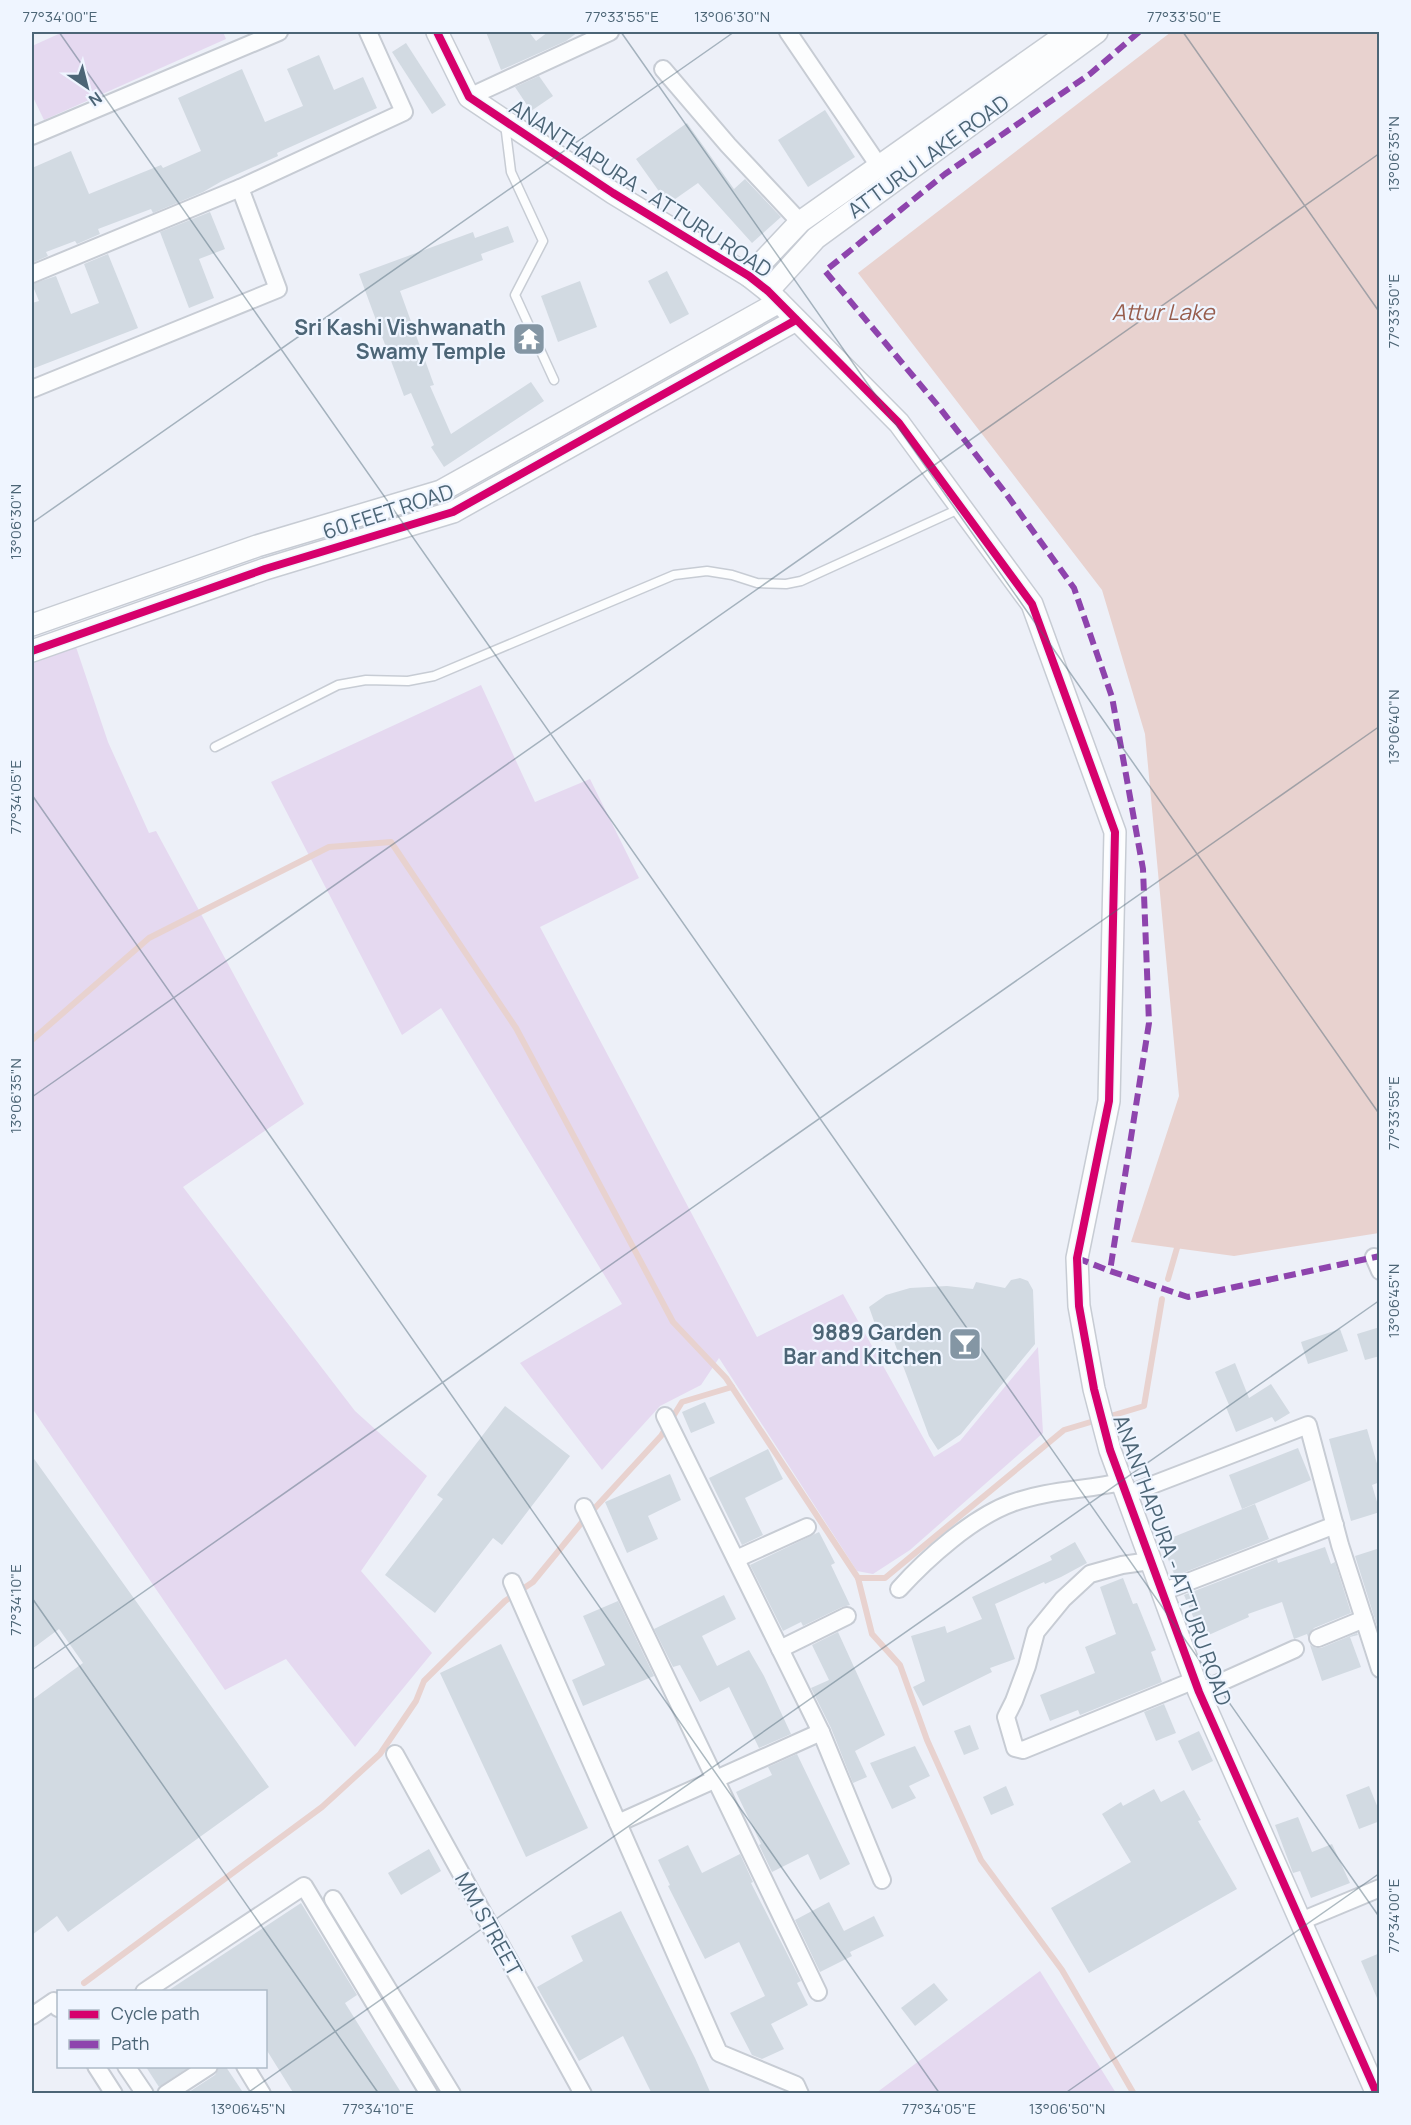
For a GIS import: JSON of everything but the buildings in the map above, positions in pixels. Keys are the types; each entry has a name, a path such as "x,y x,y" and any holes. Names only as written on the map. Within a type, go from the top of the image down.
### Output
{"street":[{"path":"32,136 279,32"},
{"path":"32,274 240,188 404,112 368,32"},
{"path":"437,32 469,97 610,32"},
{"path":"788,32 879,166"},
{"name":"ATTURU LAKE ROAD","path":"749,276 800,222 1069,32"},
{"name":"ATTURU LAKE ROAD","path":"773,297 816,238 1097,32"},
{"path":"663,69 728,145 800,222"},
{"name":"ANANTHAPURA - ATTURU ROAD","path":"469,97 613,193 749,276 773,297 899,423 1032,604 1115,832 1110,1101 1077,1258 1079,1306 1094,1389 1110,1450 1197,1686 1376,2084"},
{"path":"32,389 278,289 240,188"},
{"name":"60 FEET ROAD","path":"32,625 257,546 441,491 773,297"},
{"name":"60 FEET ROAD","path":"32,651 265,569 453,512 796,320"},
{"path":"665,1416 821,1732 882,1880"},
{"path":"899,1589 920,1566 982,1518 1013,1503 1124,1489 1308,1425 1335,1525 1380,1669"},
{"path":"584,1507 717,1778 818,1992"},
{"path":"1162,1592 1335,1525"},
{"path":"736,1560 807,1527"},
{"path":"1150,1561 1122,1565 1090,1574 1063,1599 1036,1632 1028,1666 1006,1717 1015,1748 1023,1750 1295,1649"},
{"path":"512,1582 719,2053 796,2085 800,2094"},
{"path":"780,1648 847,1616"},
{"path":"1318,1638 1364,1619"},
{"path":"618,1823 821,1732"},
{"name":"MM STREET","path":"395,1754 583,2094"},
{"path":"147,1990 304,1886 429,2094"},
{"path":"1301,1921 1380,1888"},
{"path":"333,1899 452,2094"},
{"path":"32,2016 54,2001 57,2006"},
{"path":"127,2068 146,2094"},
{"path":"166,2094 207,2068"},
{"path":"246,2068 262,2094"},
{"path":"100,2072 114,2094"}],"lane":[{"path":"505,121 511,172 543,241 514,294 555,380"},
{"path":"215,747 338,685 366,680 408,681 434,676 674,575 707,571 732,575 757,583 786,584 801,581 961,508"}],"shaded area":[{"path":"63,32 223,32 226,39 44,120 32,95 32,46"},
{"path":"76,647 108,742 149,833 156,831 304,1104 183,1187 355,1411 427,1476 361,1571 432,1653 355,1747 286,1659 225,1690 32,1408 32,662"},
{"path":"481,685 535,802 590,779 639,878 540,927 757,1337 843,1294 934,1457 960,1441 1038,1347 1043,1433 910,1550 873,1574 857,1571 719,1358 701,1385 660,1406 602,1470 520,1363 622,1304 441,1008 402,1035 271,782"},
{"path":"1040,1971 1116,2093 876,2093"}],"water":[{"name":"Attur Lake","path":"1171,32 1379,32 1379,1233 1234,1256 1131,1242 1179,1096 1145,734 1102,590 858,273"}],"waterway":[{"path":"32,1040 149,938 329,847 391,842 516,1028 673,1322 726,1378 858,1578 885,1578 1064,1430 1144,1406 1162,1299"},
{"path":"1168,1279 1179,1241"},
{"path":"84,1983 322,1807 380,1754 416,1701 424,1681 505,1601 533,1582 583,1521 661,1436 682,1402 732,1387"},
{"path":"858,1578 872,1634 900,1665 927,1740 981,1860 1062,1970 1134,2094"}],"marked path":[{"path":"1139,32 1090,74 945,174 825,271 939,407 1004,491 1074,588 1112,697 1143,869 1149,1023 1110,1271 1188,1297 1380,1256"},
{"path":"1077,1258 1110,1271"}],"cycle path":[{"path":"437,32 469,97 613,193 749,276 768,291 899,423 1032,604 1115,832 1109,1101 1077,1258 1079,1306 1094,1389 1110,1450 1199,1692 1377,2094"},
{"path":"32,651 265,569 453,512 796,320"}],"place":[{"name":"Sri Kashi Vishwanath Swamy Temple","path":"529,339"},
{"name":"9889 Garden Bar and Kitchen","path":"965,1344"}]}
